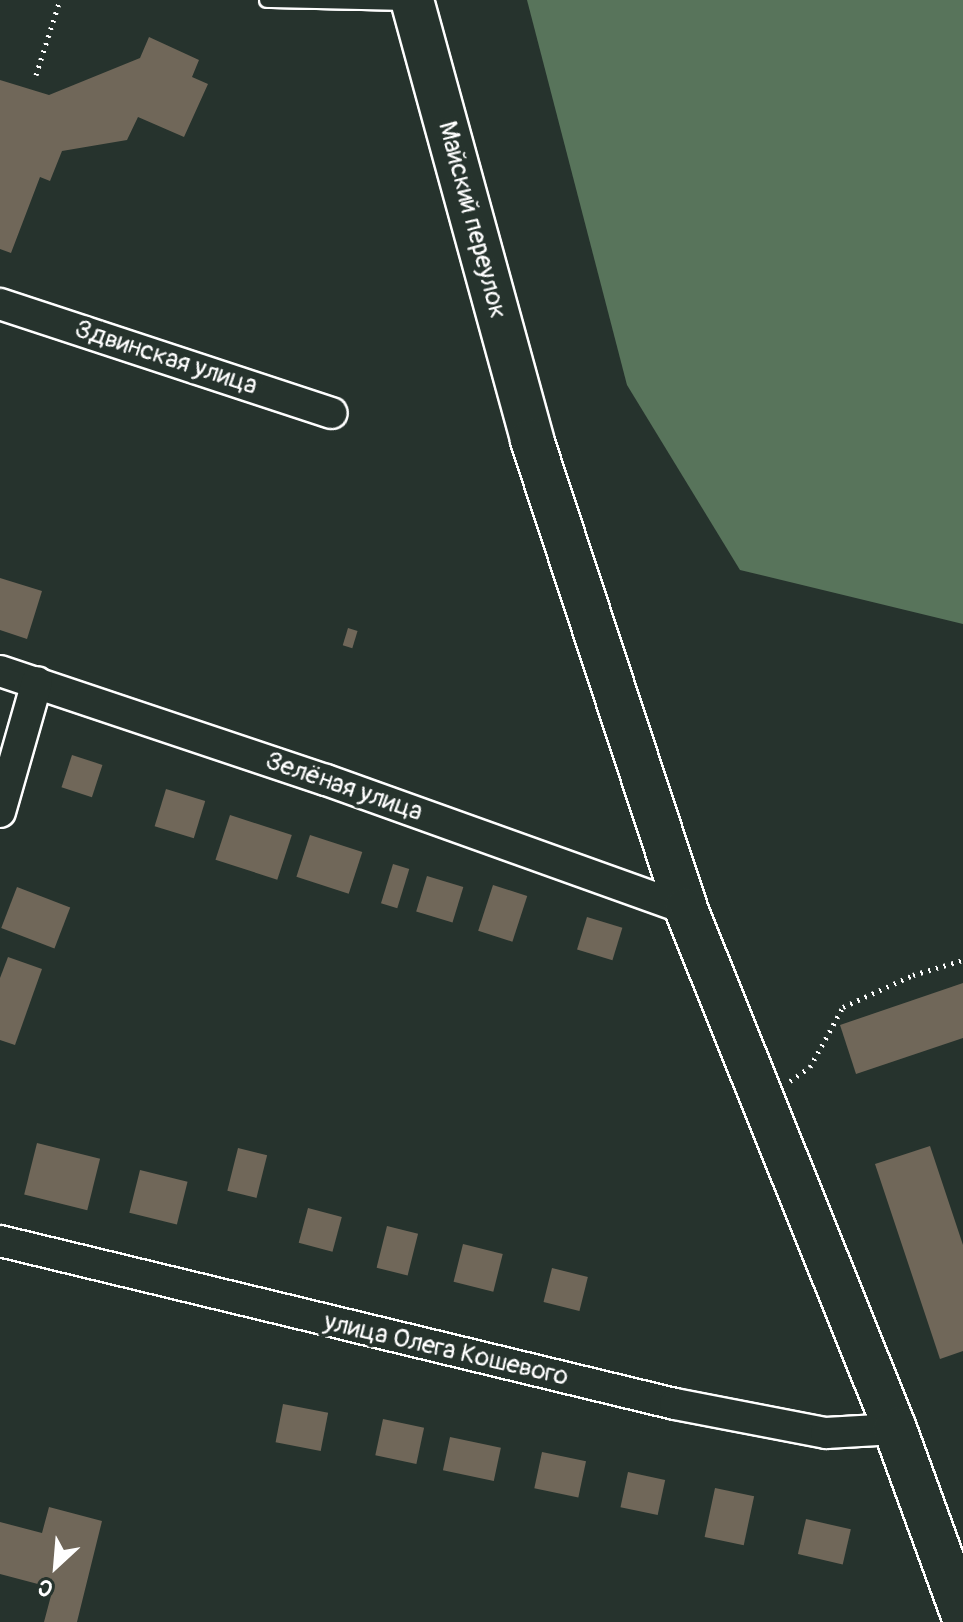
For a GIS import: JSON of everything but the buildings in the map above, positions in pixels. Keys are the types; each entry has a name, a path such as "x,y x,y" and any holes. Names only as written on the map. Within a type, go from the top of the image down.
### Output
{"main road":[{"name":"Майский переулок","path":"412,2 532,440 686,909 895,1429 963,1616"}],"street":[{"name":"Здвинская улица","path":"0,304 332,413"},
{"name":"Зелёная улица","path":"0,671 326,780 686,909"},
{"path":"0,812 37,682"},
{"name":"улица Олега Кошевого","path":"0,1241 675,1404 826,1433 895,1429"}],"lane":[{"path":"267,0 412,2"}],"path":[{"path":"36,75 60,0"},
{"path":"763,1100 810,1067 843,1007 913,975 963,960"}],"green space":[{"path":"527,0 963,0 963,624 740,570 627,385"}]}
